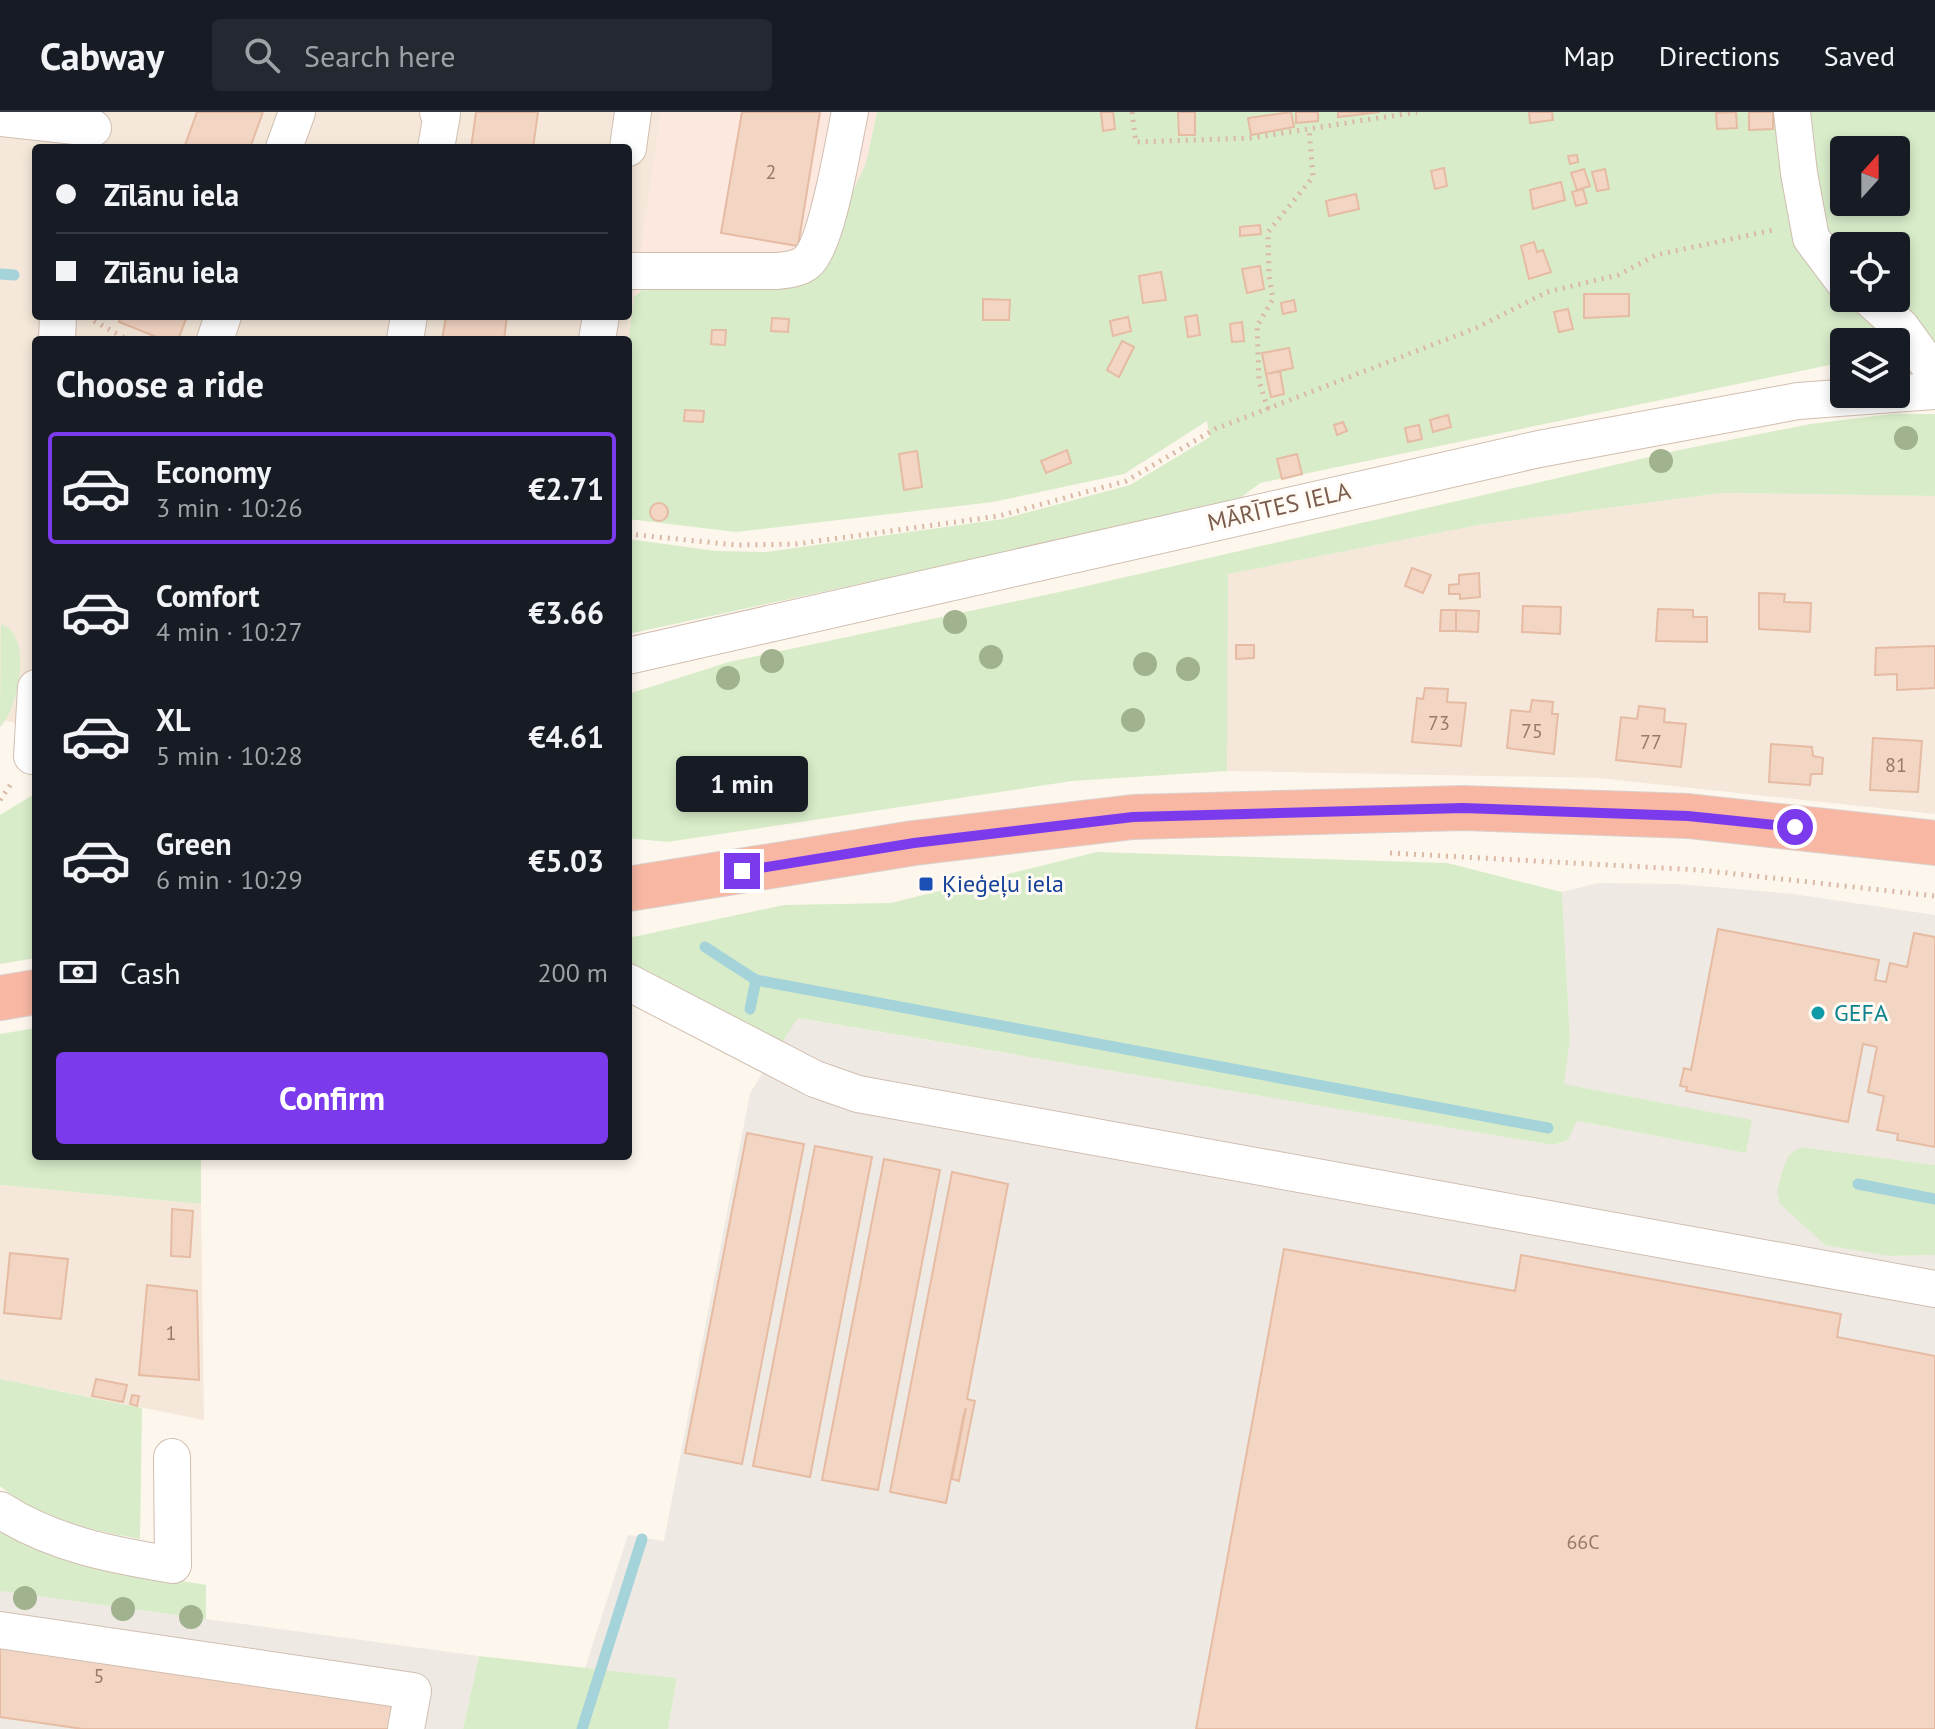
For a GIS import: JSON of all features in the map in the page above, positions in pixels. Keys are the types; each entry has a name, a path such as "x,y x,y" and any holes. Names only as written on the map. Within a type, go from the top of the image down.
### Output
{"highway":[{"path":"632,888 914,843 1133,817 1463,808 1688,816 1935,843"},
{"path":"0,998 32,993"}],"street":[{"path":"285,144 297,112"},
{"path":"437,144 442,114 438,112"},
{"path":"629,144 633,112"},
{"path":"632,271 777,271 798,268 808,261 825,226 850,112"},
{"path":"1792,112 1810,230 1830,267"},
{"path":"0,118 92,129"},
{"path":"1884,312 1901,327 1935,374"},
{"name":"MĀRĪTES IELA","path":"632,655 1539,449 1798,401 1935,391"},
{"path":"23,756 32,709"},
{"path":"632,984 815,1079 858,1094 1935,1289"},
{"path":"0,1510 50,1537 107,1554 173,1565 172,1457"},
{"path":"0,1630 413,1691 406,1729"}],"path":[{"path":"1132,112 1136,142 1251,138 1417,112"},
{"path":"1268,409 1259,381 1257,326 1273,299 1268,232 1313,177 1309,128"},
{"path":"632,534 736,545 796,544 999,516 1126,481 1215,429 1476,328 1547,292 1618,275 1656,255 1782,228 1810,230"},
{"path":"93,320 121,336"},
{"path":"1380,853 1700,870 1935,896"}],"shaded area":[{"path":"0,112 661,112 632,317 632,144 32,144 32,320 632,320 629,336 32,336 32,728 0,719"},
{"path":"661,112 877,112 866,163 812,278 652,281 634,297"},
{"path":"1722,493 1935,496 1935,814 1598,778 1227,771 1227,574 1479,525"},
{"path":"1598,883 1679,884 1793,894 1935,915 1935,1165 1801,1147 1889,1256 1935,1255 1935,1729 668,1729 677,1678 585,1668 628,1535 664,1541 750,1093 797,1018 1553,1145 1568,1140 1576,1121 1746,1153 1751,1120 1563,1084 1570,1040 1562,892"},
{"path":"0,1185 201,1204 204,1420 0,1379"},
{"path":"0,1591 479,1656 463,1729 0,1729"}],"green space":[{"path":"877,112 1935,112 1935,360 1910,360 1910,328 1830,328 1830,365 1260,483 1234,503 632,633 632,540 716,551 766,552 1003,519 1130,485 1210,437 1207,421 1124,474 993,502 736,532 632,519 632,336 629,336 634,297 652,281 812,278 866,163"},
{"path":"1891,414 1935,414 1935,496 1722,493 1479,525 1228,574 1227,771 1072,781 667,842 632,838 632,693 729,662 1069,590 1684,449 1811,424"},
{"path":"1,624 11,631 17,642 20,672 13,704 0,727"},
{"path":"32,796 32,959 0,964 0,815"},
{"path":"1097,852 1447,863 1562,892 1570,1040 1564,1084 1752,1120 1746,1153 1577,1121 1568,1140 1553,1145 798,1018 780,1045 632,974 632,937 784,905 891,903"},
{"path":"32,1029 32,1160 201,1160 201,1204 0,1185 0,1034"},
{"path":"1801,1147 1935,1165 1935,1255 1889,1256 1825,1245 1780,1204 1777,1191 1783,1169 1789,1155"},
{"path":"0,1379 142,1408 140,1539 66,1522 31,1507 0,1486"},
{"path":"0,1529 105,1568 206,1585 206,1619 0,1591"},
{"path":"479,1656 677,1678 668,1729 463,1729"}],"building":[{"path":"197,112 263,112 251,144 185,144"},
{"path":"476,112 538,112 534,144 472,144"},
{"path":"742,112 820,112 798,246 721,233"},
{"path":"1101,112 1113,112 1115,129 1103,131"},
{"path":"1178,112 1195,112 1195,135 1179,135"},
{"path":"1291,112 1294,127 1251,135 1248,118"},
{"path":"1296,112 1318,112 1318,121 1296,123"},
{"path":"1338,112 1380,112 1338,117"},
{"path":"1529,112 1552,112 1553,120 1530,123"},
{"path":"1736,112 1737,128 1717,129 1716,113"},
{"path":"1749,112 1773,112 1773,129 1749,130"},
{"path":"1577,155 1578,162 1570,164 1568,156"},
{"path":"1444,168 1447,186 1435,189 1431,171"},
{"path":"1584,169 1590,186 1577,190 1571,173"},
{"path":"1605,169 1609,189 1597,191 1592,172"},
{"path":"1561,182 1565,200 1533,209 1530,190"},
{"path":"1583,189 1587,203 1576,206 1572,192"},
{"path":"1356,194 1359,209 1329,216 1326,201"},
{"path":"1260,225 1261,234 1240,236 1240,227"},
{"path":"1534,242 1537,252 1543,250 1551,272 1529,279 1521,246"},
{"path":"1260,266 1264,289 1247,293 1242,269"},
{"path":"1161,272 1166,300 1143,303 1139,276"},
{"path":"1584,294 1629,294 1629,316 1584,318"},
{"path":"983,299 1010,300 1009,320 983,320"},
{"path":"1294,300 1296,311 1283,314 1281,303"},
{"path":"1568,309 1573,329 1559,332 1554,312"},
{"path":"1197,315 1200,335 1188,337 1185,317"},
{"path":"1128,317 1131,331 1113,336 1110,321"},
{"path":"772,318 789,319 788,332 771,331"},
{"path":"186,320 180,336 154,336 119,322"},
{"path":"445,320 506,320 504,336 443,336"},
{"path":"1242,322 1244,341 1232,342 1230,324"},
{"path":"712,330 726,330 725,345 711,344"},
{"path":"1122,341 1134,347 1119,377 1107,370"},
{"path":"1289,348 1293,368 1266,374 1262,353"},
{"path":"1280,371 1284,394 1271,397 1266,374"},
{"path":"685,410 704,411 703,422 684,421"},
{"path":"1448,415 1451,427 1433,432 1430,420"},
{"path":"1343,422 1347,431 1337,435 1334,425"},
{"path":"1419,425 1422,439 1408,442 1405,428"},
{"path":"1067,450 1071,463 1046,473 1041,461"},
{"path":"917,451 922,487 904,490 899,454"},
{"path":"1297,454 1302,474 1282,479 1277,459"},
{"path":"659,503 668,512 659,521 650,512"},
{"path":"1412,568 1431,575 1423,593 1405,586"},
{"path":"1479,573 1480,597 1460,599 1460,594 1449,594 1449,585 1459,584 1459,575"},
{"path":"1759,593 1785,594 1784,602 1811,603 1810,632 1759,629"},
{"path":"1523,606 1561,607 1560,634 1522,632"},
{"path":"1658,609 1693,610 1693,617 1707,617 1707,642 1656,641"},
{"path":"1441,610 1456,610 1456,631 1440,631"},
{"path":"1456,610 1479,611 1478,632 1456,631"},
{"path":"1236,645 1254,645 1254,658 1236,659"},
{"path":"1935,646 1935,688 1897,690 1897,674 1875,675 1876,648"},
{"path":"1425,688 1448,689 1447,702 1466,703 1461,746 1412,742 1417,698 1423,699"},
{"path":"1532,700 1553,702 1552,714 1558,714 1554,754 1507,748 1511,710 1530,712"},
{"path":"1639,706 1665,709 1664,722 1686,724 1681,767 1616,760 1621,717 1637,719"},
{"path":"1873,738 1922,741 1918,792 1870,790"},
{"path":"1771,744 1812,747 1813,756 1823,758 1822,774 1811,774 1810,785 1769,782"},
{"name":"GEFA","path":"1718,929 1879,960 1875,980 1886,982 1890,963 1907,967 1914,933 1935,937 1935,1147 1897,1140 1898,1134 1877,1130 1884,1096 1868,1092 1877,1047 1863,1044 1848,1122 1686,1091 1687,1087 1680,1086 1684,1068 1691,1070"},
{"path":"747,1133 804,1144 742,1464 685,1453"},
{"path":"815,1146 872,1157 810,1477 753,1466"},
{"path":"884,1159 940,1170 878,1490 822,1480"},
{"path":"952,1172 1008,1184 967,1399 975,1401 959,1481 952,1479 966,1408 964,1414 946,1503 890,1492"},
{"path":"172,1209 193,1211 190,1257 171,1256"},
{"path":"1284,1249 1515,1291 1521,1255 1841,1314 1837,1337 1935,1356 1935,1729 1196,1729"},
{"path":"10,1253 68,1259 61,1319 4,1313"},
{"path":"147,1285 197,1291 199,1380 139,1375"},
{"path":"96,1379 127,1385 123,1402 92,1396"},
{"path":"132,1395 139,1396 137,1406 130,1404"},
{"path":"0,1646 397,1705 393,1729 83,1729 0,1717"}],"waterway":[{"path":"0,274 14,275"},
{"path":"705,947 756,980"},
{"path":"750,1009 756,980 1548,1128"},
{"path":"1858,1184 1935,1199"},
{"path":"582,1729 642,1539"}],"place":[{"name":"Ķieģeļu iela","path":"926,884"},
{"name":"GEFA","path":"1818,1013"}],"route":[{"path":"742,871 914,843 1133,817 1463,808 1688,816 1795,827"}]}
